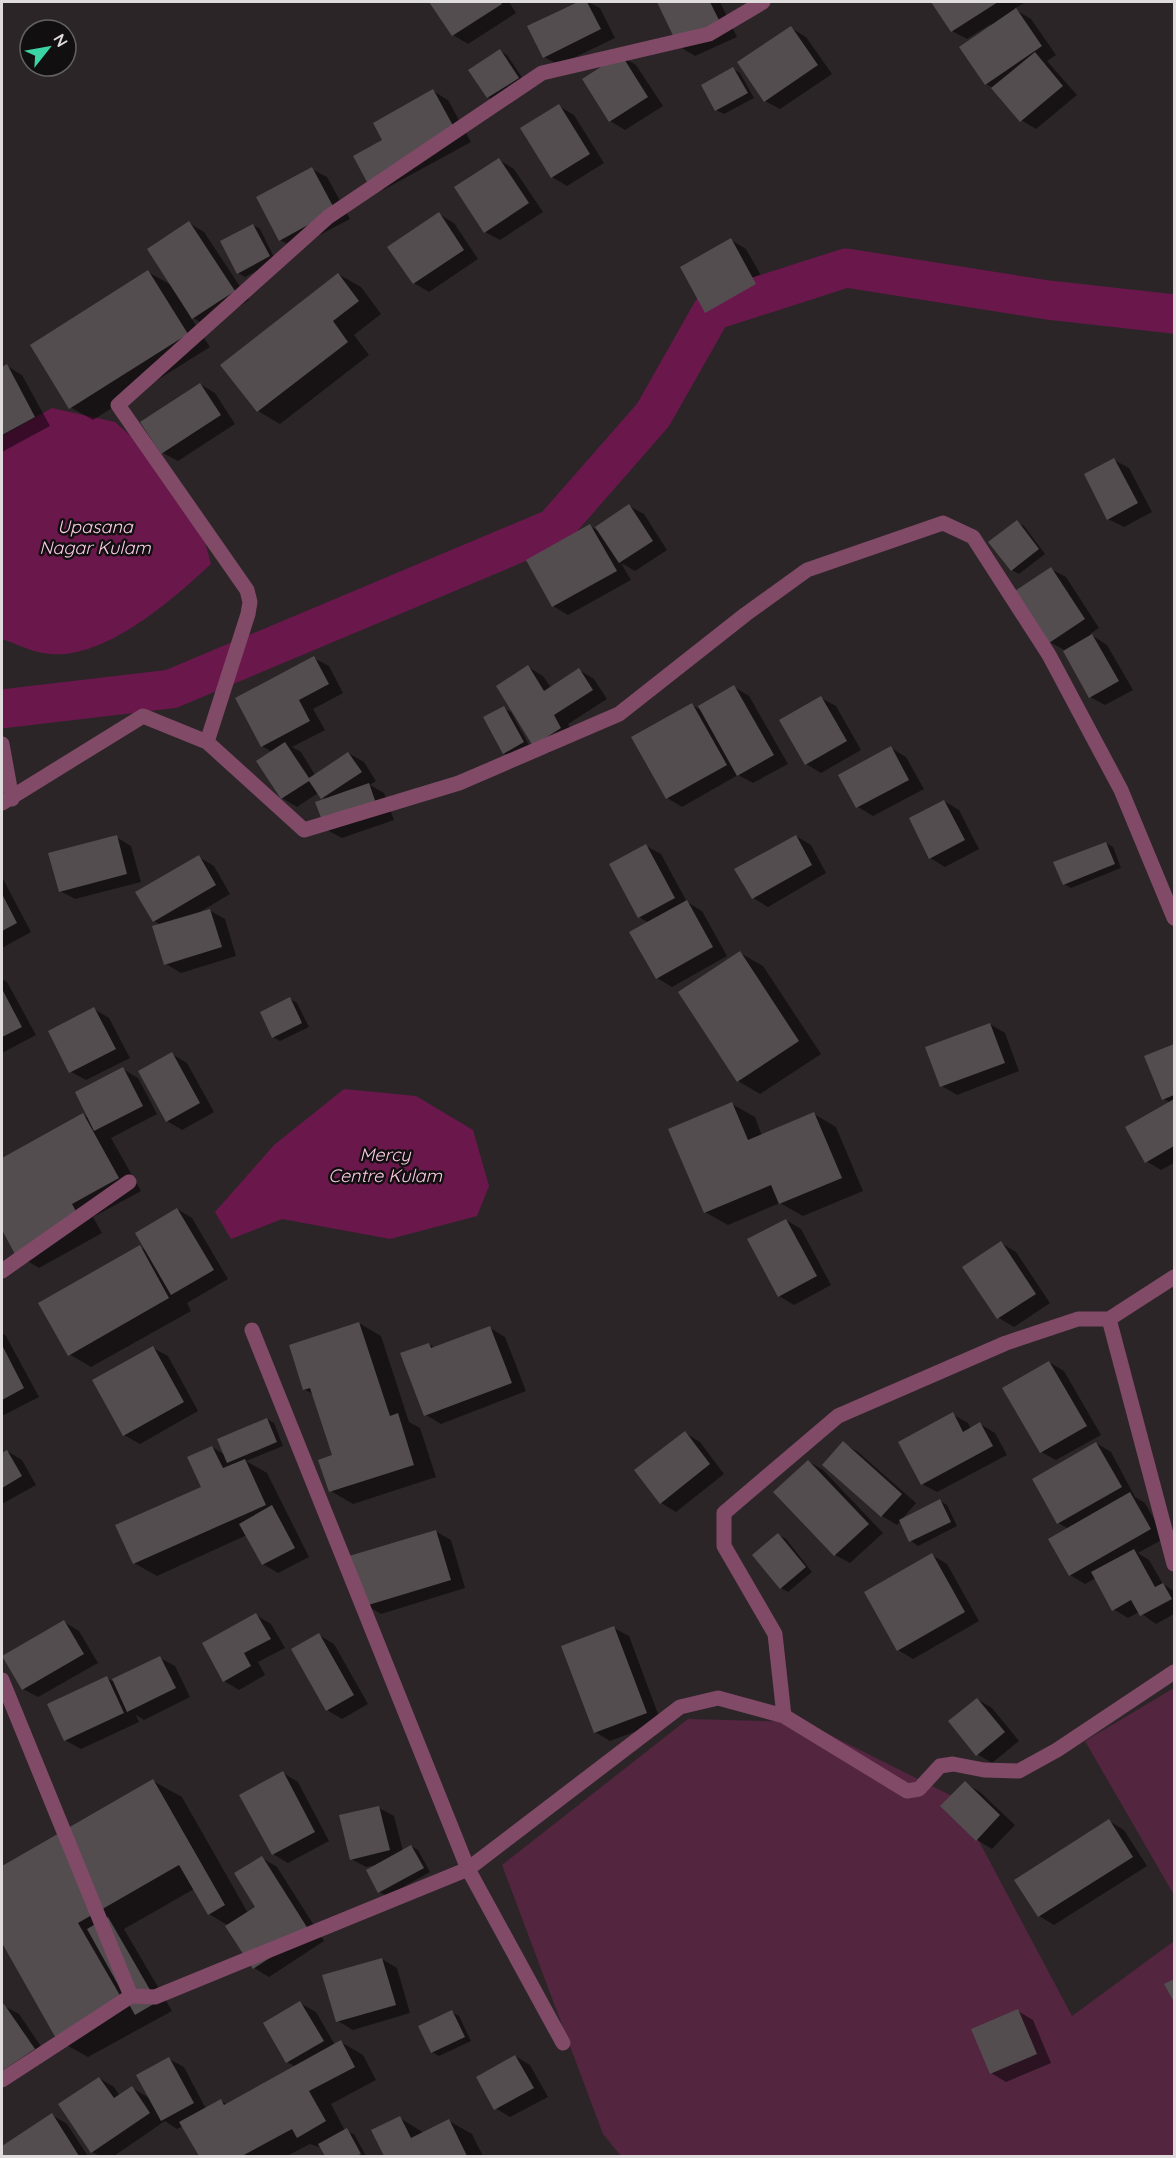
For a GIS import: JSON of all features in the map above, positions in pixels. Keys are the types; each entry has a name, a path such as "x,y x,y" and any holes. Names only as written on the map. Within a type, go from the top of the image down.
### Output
{"street":[{"path":"207,741 248,614 250,602 247,590 117,405 328,217 542,73 709,34 764,2"},
{"path":"2,744 7,801 143,716 207,741 304,830 459,783 619,714 746,614 807,570 943,523 973,537 1049,655 1121,790 1174,918"},
{"path":"2,1271 129,1182"},
{"path":"784,1716 775,1634 724,1546 724,1514 838,1416 1006,1343 1078,1318 1109,1319 1174,1277"},
{"path":"1109,1319 1174,1564"},
{"path":"252,1330 468,1869 563,2043"},
{"path":"2,2080 131,1996 155,1997 468,1869 680,1707 718,1698 784,1716 907,1791 919,1789 940,1766 953,1764 984,1770 1019,1771 1057,1750 1174,1672"},
{"path":"2,1680 131,1996"}],"shaded area":[{"path":"1174,1688 1174,1895 1085,1741"},
{"path":"688,1719 804,1722 956,1798 1072,2016 1174,1941 1174,2156 621,2156 603,2134 502,1865"}],"water":[{"name":"Upasana Nagar Kulam","path":"52,408 115,422 158,460 201,528 211,564 158,610 115,637 93,647 71,653 50,654 2,639 2,436"},
{"name":"Mercy Centre Kulam","path":"344,1089 416,1096 473,1130 489,1186 477,1216 390,1239 282,1219 231,1239 215,1212 274,1145"}],"building":[{"path":"429,2 501,2 502,4 452,36"},
{"path":"578,2 587,2 601,29 543,58 527,26"},
{"path":"657,2 710,2 723,28 679,48"},
{"path":"931,2 998,2 951,32"},
{"path":"1016,8 1042,46 985,85 959,47"},
{"path":"791,26 818,65 764,102 737,62"},
{"path":"500,49 519,78 487,98 468,70"},
{"path":"1035,52 1063,86 1020,122 991,88"},
{"path":"621,54 648,97 609,122 582,79"},
{"path":"733,67 748,93 715,111 701,85"},
{"path":"433,89 457,133 367,182 353,156 382,140 373,123"},
{"path":"559,104 590,154 551,178 520,128"},
{"path":"499,158 529,203 484,233 454,187"},
{"path":"312,167 335,210 279,241 256,197"},
{"path":"439,212 464,250 413,284 387,247"},
{"path":"189,221 235,291 192,319 147,249"},
{"path":"253,224 270,256 237,274 220,241"},
{"path":"731,238 756,284 705,313 680,267"},
{"path":"148,270 188,334 69,409 30,345"},
{"path":"338,273 359,301 333,321 348,342 257,412 220,365"},
{"path":"7,364 35,417 2,435 2,367"},
{"path":"200,383 221,415 161,454 140,422"},
{"path":"1114,458 1138,503 1107,520 1084,474"},
{"path":"629,504 653,541 619,563 595,527"},
{"path":"1017,520 1039,549 1011,571 988,542"},
{"path":"590,524 617,571 552,607 526,560"},
{"path":"1051,567 1085,619 1049,643 1015,591"},
{"path":"1092,634 1119,681 1089,698 1063,651"},
{"path":"314,656 329,684 299,700 310,721 261,747 235,698"},
{"path":"528,665 544,691 579,668 593,690 554,715 561,728 533,746 496,686"},
{"path":"734,685 774,755 737,776 698,706"},
{"path":"821,696 847,741 805,765 779,720"},
{"path":"692,703 727,765 666,799 631,737"},
{"path":"504,706 524,742 503,754 483,717"},
{"path":"285,742 309,778 348,752 362,772 321,799 309,781 281,799 256,761"},
{"path":"891,746 909,780 856,808 838,775"},
{"path":"369,783 379,812 326,831 315,802"},
{"path":"944,800 965,840 929,859 909,818"},
{"path":"117,835 127,874 59,892 48,853"},
{"path":"796,835 812,865 752,899 734,869"},
{"path":"1106,842 1115,864 1063,885 1053,862"},
{"path":"646,844 675,898 638,918 609,864"},
{"path":"199,855 216,885 153,922 135,892"},
{"path":"2,894 17,923 2,931"},
{"path":"687,900 713,947 656,979 629,932"},
{"path":"210,909 222,947 164,965 152,926"},
{"path":"740,951 799,1041 737,1082 678,992"},
{"path":"2,989 22,1027 2,1037"},
{"path":"290,997 302,1023 272,1038 260,1012"},
{"path":"94,1007 116,1049 69,1073 48,1031"},
{"path":"990,1023 1005,1063 940,1087 925,1047"},
{"path":"1174,1044 1174,1095 1162,1100 1144,1056"},
{"path":"172,1052 200,1103 166,1122 138,1071"},
{"path":"123,1067 143,1106 94,1131 75,1092"},
{"path":"1174,1099 1174,1146 1145,1163 1125,1127"},
{"path":"732,1102 748,1140 814,1112 842,1178 779,1204 771,1185 704,1213 668,1129"},
{"path":"83,1113 119,1178 72,1204 81,1220 16,1256 2,1230 2,1158"},
{"path":"177,1208 214,1270 171,1295 135,1233"},
{"path":"786,1219 817,1276 778,1297 747,1239"},
{"path":"1001,1241 1036,1294 997,1319 962,1267"},
{"path":"140,1245 169,1298 68,1356 38,1303"},
{"path":"359,1322 390,1416 398,1413 414,1465 329,1492 318,1460 332,1455 310,1388 303,1390 289,1345"},
{"path":"490,1326 512,1383 424,1416 400,1353 429,1343 431,1348"},
{"path":"2,1345 24,1388 2,1400"},
{"path":"153,1346 184,1402 123,1436 92,1380"},
{"path":"1049,1361 1087,1426 1040,1453 1002,1388"},
{"path":"953,1412 963,1432 980,1422 993,1446 921,1485 898,1442"},
{"path":"267,1418 277,1442 227,1463 217,1439"},
{"path":"685,1431 710,1464 660,1504 634,1470"},
{"path":"843,1441 902,1494 881,1517 822,1465"},
{"path":"1096,1442 1122,1487 1057,1524 1032,1479"},
{"path":"212,1446 223,1468 245,1459 266,1505 133,1564 115,1525 201,1487 187,1457"},
{"path":"7,1450 22,1476 2,1488 2,1453"},
{"path":"808,1460 869,1524 834,1556 773,1492"},
{"path":"1130,1492 1151,1529 1069,1576 1048,1539"},
{"path":"940,1499 951,1522 909,1542 899,1520"},
{"path":"272,1505 295,1548 262,1565 239,1524"},
{"path":"436,1530 451,1580 365,1606 349,1556"},
{"path":"778,1533 806,1567 780,1589 752,1555"},
{"path":"1134,1549 1155,1587 1163,1583 1172,1599 1140,1616 1131,1600 1112,1611 1091,1572"},
{"path":"932,1553 965,1612 897,1651 864,1592"},
{"path":"256,1613 271,1639 244,1653 251,1666 223,1682 202,1643"},
{"path":"64,1620 84,1654 22,1690 2,1656"},
{"path":"614,1626 647,1713 594,1733 561,1646"},
{"path":"319,1633 354,1695 326,1711 291,1649"},
{"path":"160,1656 176,1688 127,1712 112,1679"},
{"path":"107,1676 124,1713 64,1741 47,1704"},
{"path":"977,1698 1005,1732 976,1756 948,1721"},
{"path":"283,1771 315,1832 272,1855 239,1795"},
{"path":"153,1779 225,1905 208,1915 179,1865 78,1923 125,2004 58,2042 2,1943 2,1866"},
{"path":"965,1781 1000,1815 976,1841 940,1806"},
{"path":"379,1806 390,1850 350,1860 339,1815"},
{"path":"1109,1819 1133,1857 1038,1917 1014,1880"},
{"path":"411,1845 424,1868 378,1893 366,1870"},
{"path":"262,1856 310,1932 253,1969 225,1926 255,1907 234,1873"},
{"path":"108,1917 157,2002 135,2015 87,1929"},
{"path":"382,1958 396,2005 336,2022 322,1975"},
{"path":"1174,1979 1174,2002 1164,1984"},
{"path":"300,2001 324,2041 286,2063 263,2023"},
{"path":"4,2004 35,2049 2,2071 2,2005"},
{"path":"1018,2009 1037,2054 990,2074 971,2029"},
{"path":"452,2010 465,2037 431,2053 418,2026"},
{"path":"341,2040 355,2067 309,2091 326,2121 297,2138 292,2129 242,2156 199,2156 179,2122 221,2099 224,2105"},
{"path":"515,2055 534,2088 494,2110 476,2077"},
{"path":"169,2057 194,2103 161,2121 136,2075"},
{"path":"99,2077 114,2098 132,2086 150,2113 91,2153 58,2104"},
{"path":"52,2113 79,2156 2,2156 2,2146"},
{"path":"400,2116 411,2138 449,2119 467,2156 384,2156 371,2130"},
{"path":"347,2128 361,2154 325,2156 318,2144"}],"waterway":[{"path":"2,709 171,689 554,528 653,415 712,311 846,268 1048,300 1174,314"}]}
